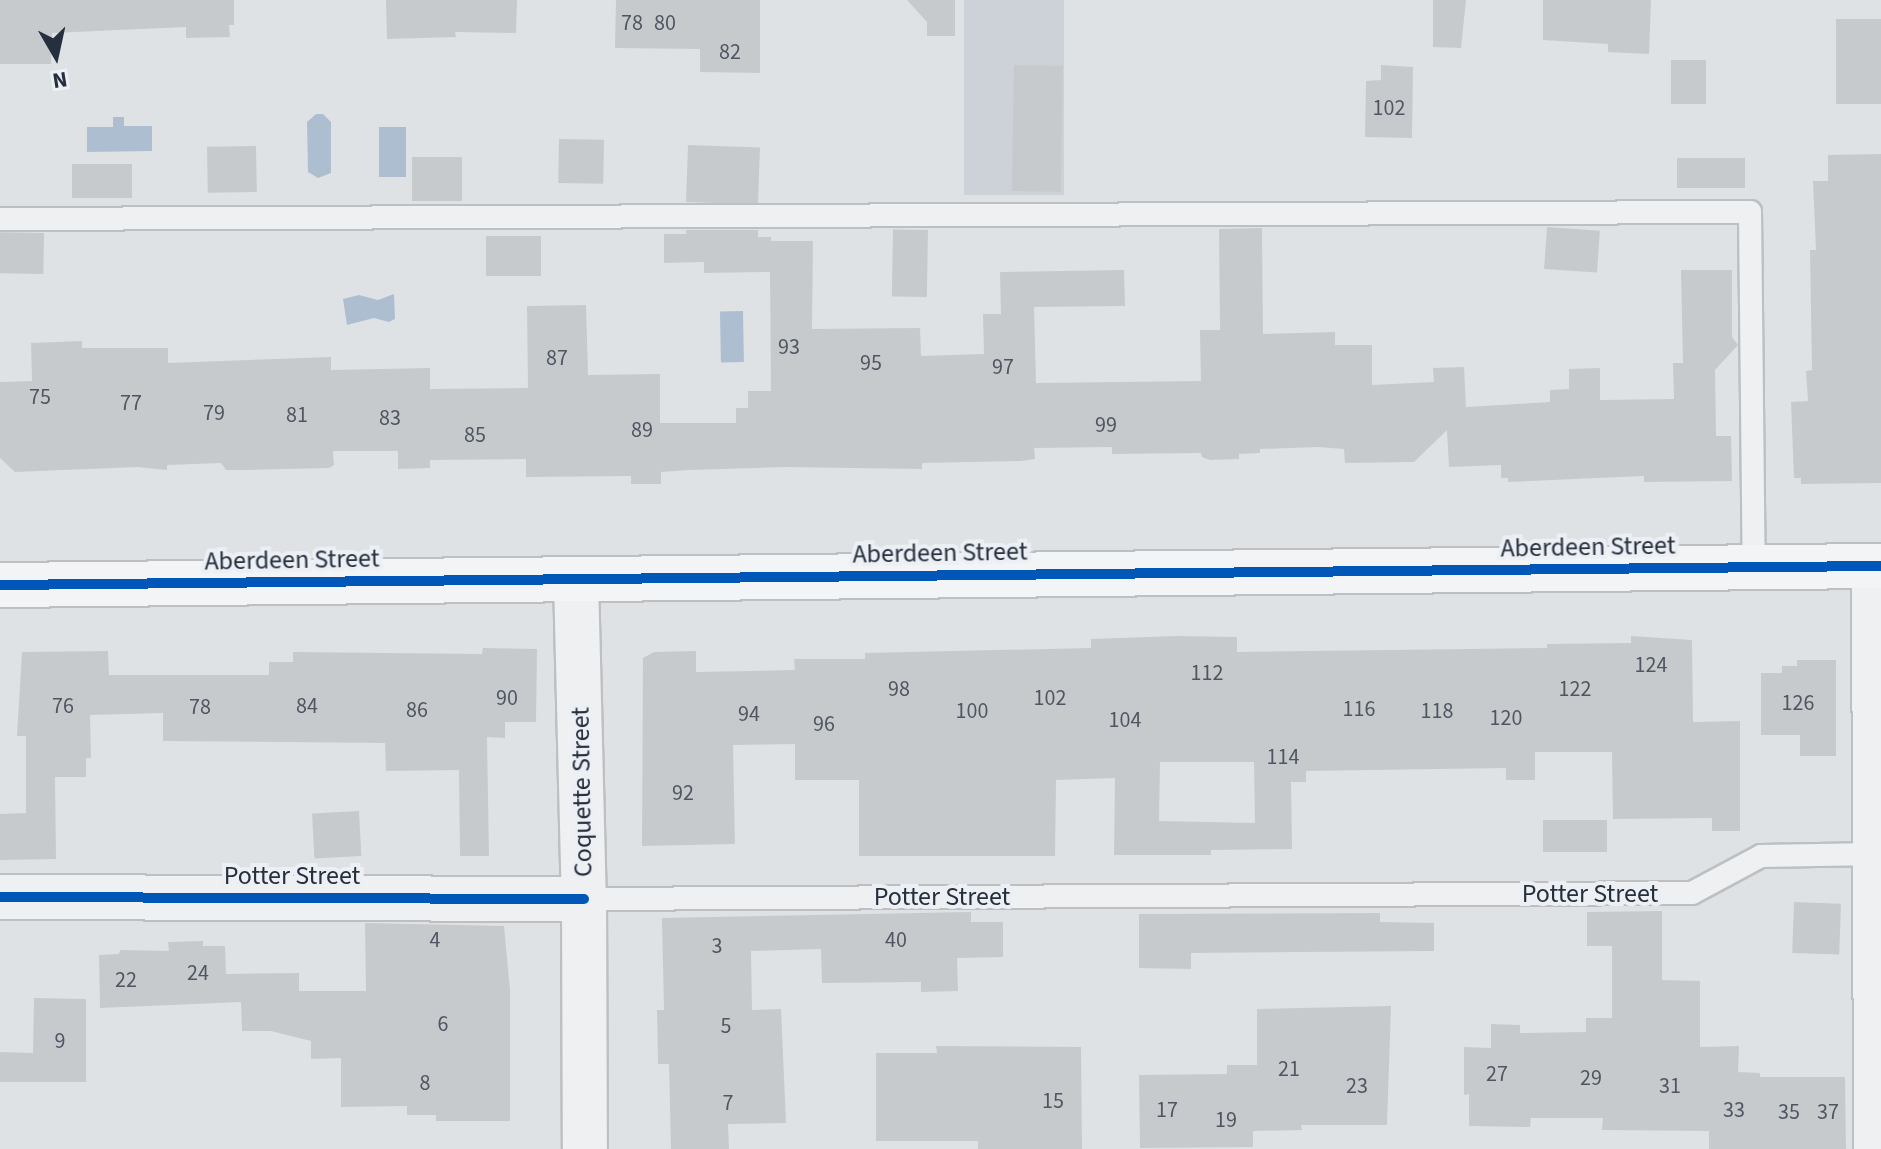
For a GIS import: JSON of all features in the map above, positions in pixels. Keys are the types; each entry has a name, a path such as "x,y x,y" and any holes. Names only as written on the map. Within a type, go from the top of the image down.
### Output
{"main road":[{"name":"Aberdeen Street","path":"0,585 1878,566"}],"street":[{"path":"1876,1149 1878,566"},
{"name":"Coquette Street","path":"576,579 584,899 585,1149"},
{"name":"Potter Street","path":"0,897 584,899"}],"lane":[{"path":"0,219 1750,212 1754,568"},
{"name":"Potter Street","path":"584,899 1692,893 1761,856 1875,854"}],"shaded area":[{"path":"964,0 1064,0 1064,195 964,195"}],"water":[{"path":"316,114 323,114 331,122 331,173 318,178 308,172 307,122"},
{"path":"113,117 124,117 124,126 152,126 152,151 87,152 87,127 113,127"},
{"path":"379,127 406,127 406,177 379,177"},
{"path":"394,294 395,319 389,322 374,318 347,325 343,299 359,295 378,300"},
{"path":"720,311 743,311 744,362 721,362"}],"building":[{"path":"0,0 234,0 234,25 229,25 230,37 186,38 186,27 52,33 51,64 0,64"},
{"path":"386,0 517,0 516,33 455,32 456,37 387,39"},
{"path":"616,0 760,0 760,73 700,72 700,49 615,48"},
{"path":"907,0 955,0 955,36 927,36 927,22"},
{"path":"1433,0 1466,0 1461,48 1433,47"},
{"path":"1543,0 1651,0 1649,54 1608,52 1608,44 1543,40"},
{"path":"1836,19 1881,19 1881,104 1836,104"},
{"path":"1671,60 1706,60 1706,104 1671,104"},
{"path":"1014,65 1063,66 1061,192 1012,191"},
{"path":"1381,65 1413,67 1412,138 1365,137 1366,81 1381,80"},
{"path":"559,139 604,140 603,184 558,183"},
{"path":"688,145 760,148 758,204 686,202"},
{"path":"256,146 257,192 208,193 207,147"},
{"path":"1881,154 1881,483 1801,484 1801,478 1794,478 1791,402 1808,401 1806,371 1812,370 1810,250 1816,250 1813,181 1828,181 1828,155"},
{"path":"412,157 462,157 462,201 412,201"},
{"path":"1677,158 1745,158 1745,188 1677,188"},
{"path":"72,164 132,164 132,198 72,198"},
{"path":"1547,227 1600,231 1597,273 1544,269"},
{"path":"1262,228 1263,334 1335,332 1335,345 1372,345 1372,385 1434,382 1433,368 1464,367 1466,407 1550,402 1550,390 1569,389 1569,369 1600,368 1600,400 1674,399 1673,363 1683,363 1681,270 1732,270 1732,337 1738,345 1715,370 1716,436 1731,436 1732,481 1644,482 1644,476 1508,482 1508,478 1501,478 1501,465 1449,467 1447,430 1414,462 1345,463 1344,449 1319,447 1260,449 1260,453 1239,454 1239,459 1210,460 1202,457 1201,453 1112,454 1112,447 1034,448 1035,459 922,463 922,469 785,467 661,472 661,484 631,484 631,476 526,477 526,459 430,460 430,468 398,469 398,451 333,451 334,465 329,468 246,470 226,470 221,463 167,465 167,470 137,467 15,472 0,458 0,382 32,381 31,343 82,341 82,348 168,348 168,363 331,357 331,370 430,368 430,389 528,388 527,306 586,305 588,375 660,374 660,423 736,423 736,408 748,408 748,391 771,391 770,272 704,273 704,262 664,263 664,234 686,234 686,230 758,230 758,237 771,237 771,241 813,241 812,329 920,328 921,356 984,354 983,314 1001,314 1000,272 1124,270 1125,306 1034,307 1036,383 1201,381 1200,330 1220,330 1219,229"},
{"path":"893,229 928,230 927,297 892,296"},
{"path":"0,232 44,233 43,274 0,273"},
{"path":"486,236 541,236 541,276 486,276"},
{"path":"1631,636 1692,640 1693,722 1740,721 1740,831 1712,831 1712,818 1613,819 1612,752 1535,752 1535,780 1506,780 1506,768 1306,771 1306,782 1291,782 1292,849 1211,850 1211,855 1114,855 1115,778 1056,780 1055,856 859,856 859,780 795,780 795,744 733,745 735,844 642,846 643,658 654,652 696,651 696,672 795,670 794,659 865,659 865,653 1091,648 1091,639 1237,637 1237,652 1547,648 1547,644 1631,643","holes":["1160,762 1254,762 1255,823 1159,821"]},
{"path":"483,648 537,649 536,722 505,722 505,738 487,737 489,856 460,856 459,770 386,771 385,743 163,741 163,713 90,715 91,758 86,758 86,777 55,777 56,859 0,860 0,814 26,813 26,736 17,736 22,652 108,651 109,675 269,675 269,662 293,662 293,652 482,654"},
{"path":"1797,660 1836,660 1836,756 1800,756 1800,735 1761,735 1761,673 1782,673 1782,666 1797,666"},
{"path":"359,811 361,856 314,858 312,813"},
{"path":"1543,820 1607,820 1607,852 1543,852"},
{"path":"1794,902 1841,904 1839,955 1792,953"},
{"path":"1662,911 1662,980 1700,981 1700,1047 1739,1046 1738,1072 1760,1073 1760,1077 1845,1077 1846,1149 1709,1149 1709,1131 1602,1130 1603,1118 1531,1118 1530,1127 1469,1126 1469,1094 1464,1095 1464,1047 1491,1048 1491,1024 1520,1025 1520,1033 1586,1032 1586,1018 1612,1018 1612,946 1587,946 1587,912"},
{"path":"971,912 971,922 1003,922 1003,957 957,958 958,991 921,992 921,982 822,983 821,949 751,951 752,1010 781,1009 786,1123 728,1124 729,1149 671,1149 669,1064 658,1064 657,1010 664,1010 662,918"},
{"path":"1380,913 1380,922 1434,923 1434,951 1191,953 1191,969 1139,968 1139,914"},
{"path":"365,923 504,926 510,990 510,1121 436,1121 436,1115 407,1115 407,1106 341,1107 341,1058 311,1059 311,1041 271,1031 242,1031 241,1002 100,1008 99,955 119,954 120,950 169,951 168,942 203,941 203,946 225,946 226,974 299,973 299,991 366,991"},
{"path":"34,998 86,999 86,1082 0,1082 0,1052 33,1053"},
{"path":"1391,1006 1387,1125 1301,1125 1302,1130 1253,1131 1253,1147 1140,1148 1139,1075 1227,1074 1227,1065 1257,1065 1257,1009"},
{"path":"936,1046 1081,1047 1082,1149 978,1149 978,1141 876,1141 876,1053 937,1053"}],"cycle path":[{"path":"0,585 1881,566"},
{"path":"0,897 584,899"}]}
